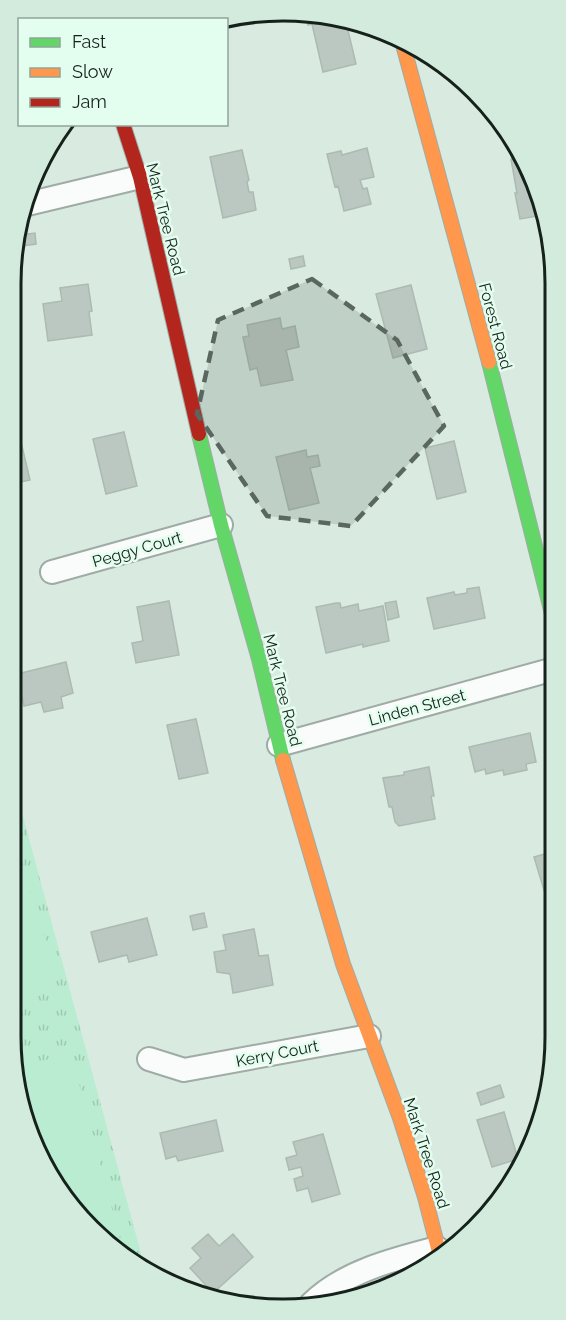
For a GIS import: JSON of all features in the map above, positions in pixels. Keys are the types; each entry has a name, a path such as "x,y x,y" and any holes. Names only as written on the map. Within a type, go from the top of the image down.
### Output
{"street":[{"name":"Forest Road","path":"405,51 491,371 545,586"},
{"name":"Mark Tree Road","path":"124,126 140,177 221,525 259,659 279,745 343,964 400,1118 438,1248"},
{"path":"34,202 140,177"},
{"name":"Peggy Court","path":"52,572 221,525"},
{"name":"Linden Street","path":"279,745 545,671"},
{"name":"Kerry Court","path":"149,1059 184,1070 369,1036"},
{"path":"318,1297 352,1276 392,1259 431,1253"}],"highlighted area":[{"path":"312,279 397,340 444,426 351,526 267,516 197,414 218,320"}],"green space":[{"path":"21,809 142,1258 110,1234 86,1210 65,1183 48,1153 30,1105 23,1071 21,1037"},
{"path":"21,861 54,967 21,995"},
{"path":"71,1053 121,1243 86,1210 56,1168 35,1121 23,1066"}],"building":[{"path":"307,22 317,23 348,29 356,64 323,72 312,24 308,25"},
{"path":"367,148 374,177 360,180 363,189 367,188 371,204 344,211 327,154 341,151 342,155"},
{"path":"242,150 249,180 247,182 249,192 253,192 256,210 223,218 210,157"},
{"path":"511,159 513,159 518,167 536,216 520,219"},
{"path":"35,233 36,244 24,246 26,234"},
{"path":"303,256 305,266 291,269 289,259"},
{"path":"88,284 92,311 89,312 92,335 48,341 43,304 62,301 60,288"},
{"path":"411,285 427,349 393,358 376,294"},
{"path":"280,318 282,329 295,326 299,347 286,350 293,380 261,386 257,368 250,370 243,337 249,336 247,325"},
{"path":"124,432 137,486 106,494 93,439"},
{"path":"454,441 466,492 437,499 425,448"},
{"path":"21,442 30,480 21,482"},
{"path":"306,450 307,457 318,455 320,466 310,468 319,503 289,510 276,457"},
{"path":"479,587 485,618 434,629 427,598 454,592 455,595 467,593 467,589"},
{"path":"169,601 179,655 136,663 132,643 143,641 137,607"},
{"path":"396,601 399,617 388,620 385,603"},
{"path":"340,603 341,608 358,604 359,611 383,606 389,641 363,647 363,644 326,653 316,607"},
{"path":"66,662 73,693 61,697 63,708 44,712 41,702 24,706 21,673"},
{"path":"196,719 208,773 179,779 167,725"},
{"path":"530,733 536,762 526,764 527,770 504,775 503,770 486,774 485,769 475,772 469,747"},
{"path":"429,767 435,819 399,826 395,822 392,807 389,807 383,778 404,775 404,772"},
{"path":"545,854 545,893 534,857"},
{"path":"204,913 207,927 193,930 190,916"},
{"path":"147,918 157,955 129,962 127,955 99,962 91,932"},
{"path":"254,929 259,956 268,955 273,985 233,993 230,974 217,972 214,952 226,950 223,935"},
{"path":"500,1085 504,1097 481,1105 477,1093"},
{"path":"504,1112 517,1155 514,1160 492,1167 477,1120"},
{"path":"216,1120 223,1151 178,1161 176,1156 166,1159 160,1133"},
{"path":"323,1134 340,1194 312,1202 308,1188 297,1191 294,1179 303,1176 301,1167 289,1170 286,1158 297,1155 293,1142"},
{"path":"208,1234 219,1246 233,1234 253,1257 216,1290 208,1288 190,1268 201,1258 192,1248"}],"traffic: fast":[{"path":"489,362 545,586"},
{"path":"199,434 221,525 259,659 283,760"}],"traffic: slow":[{"path":"405,51 489,362"},
{"path":"283,760 343,964 400,1118 425,1197 438,1248"}],"traffic: jam":[{"path":"124,126 140,177 199,434"}]}
